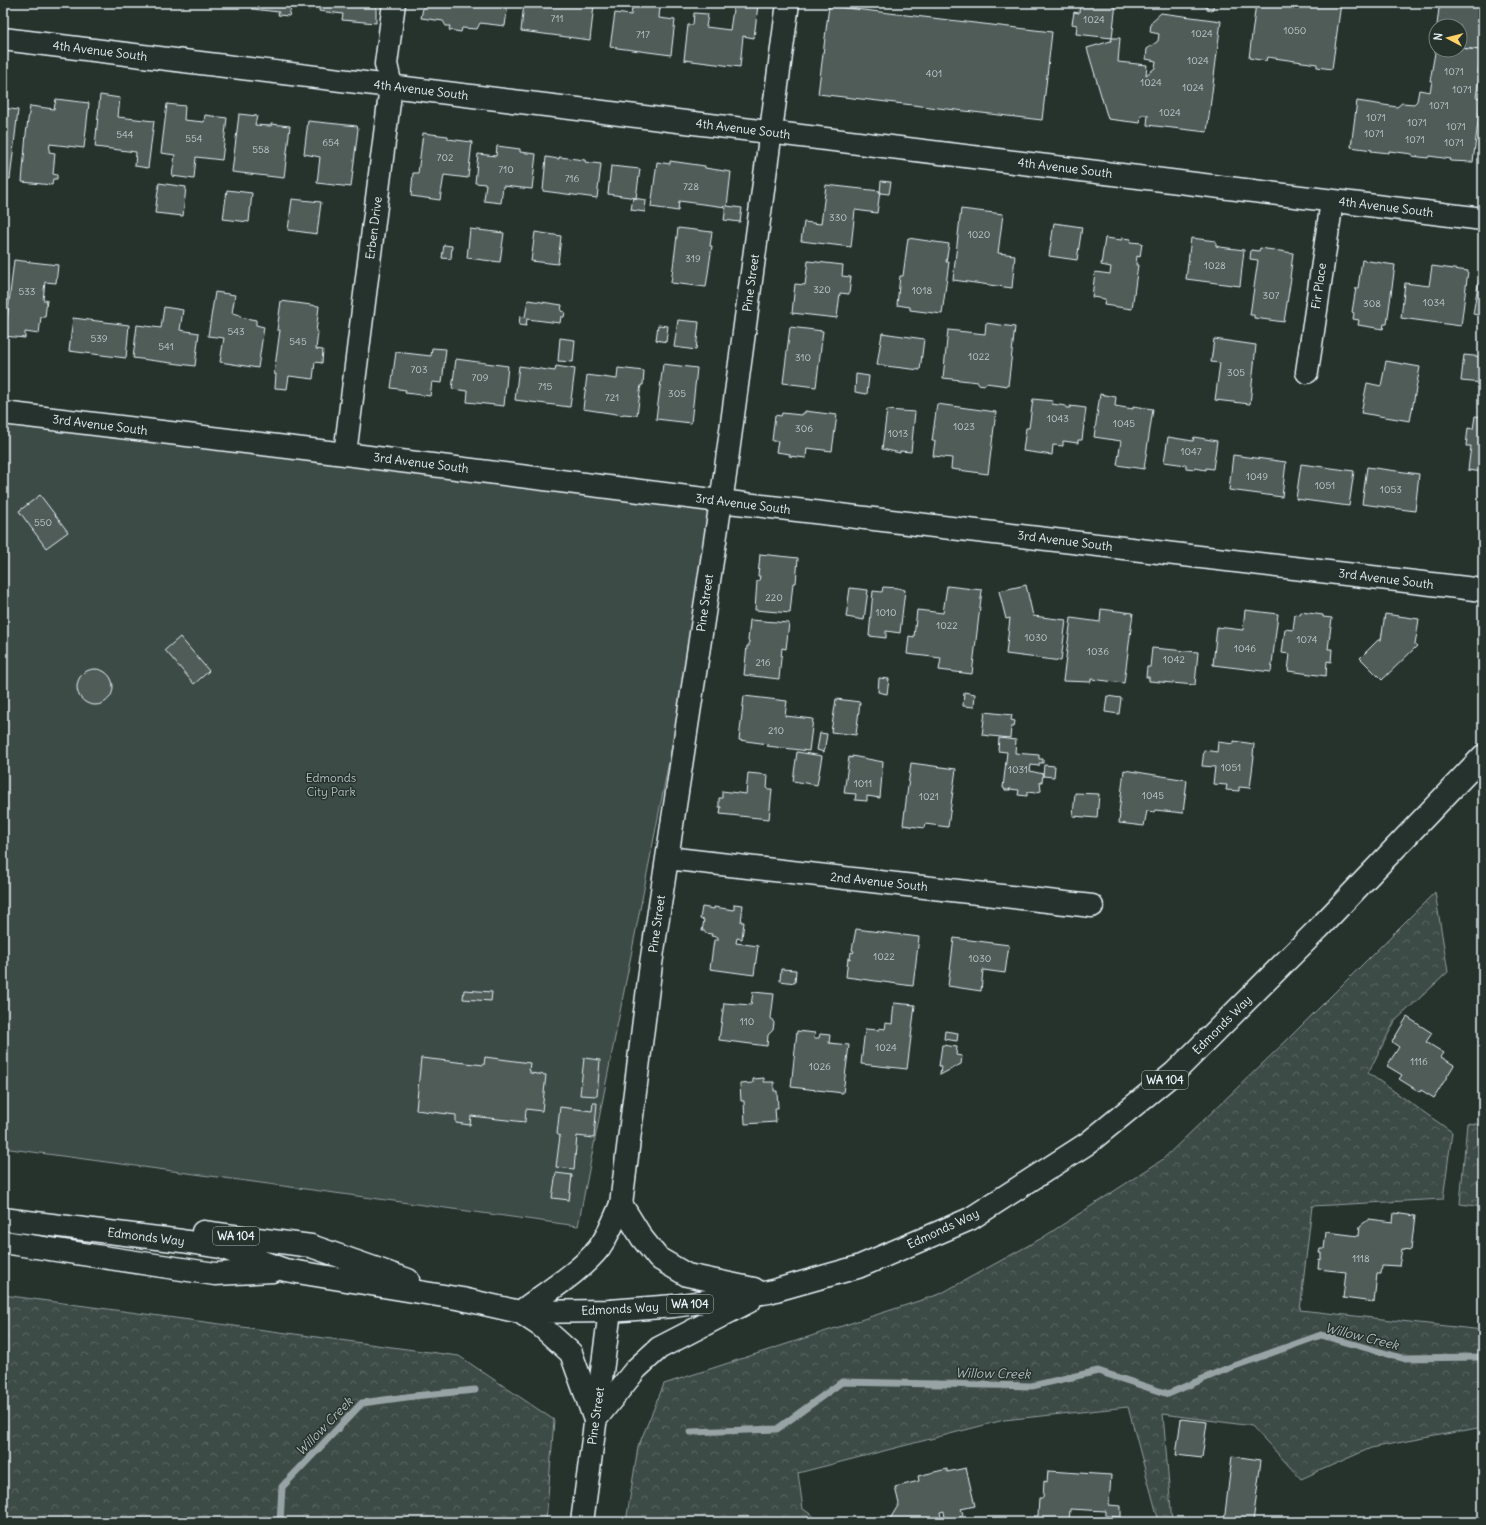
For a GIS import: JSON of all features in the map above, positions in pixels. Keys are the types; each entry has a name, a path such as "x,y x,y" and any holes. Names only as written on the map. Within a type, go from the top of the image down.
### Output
{"street":[{"name":"Erben Drive","path":"345,454 391,86 386,64 394,3"},
{"name":"Pine Street","path":"520,1312 575,1271 594,1253 609,1231 622,1204 651,964 720,501 788,3"},
{"name":"4th Avenue South","path":"3,39 1483,219"},
{"name":"Fir Place","path":"1307,372 1332,201"},
{"name":"3rd Avenue South","path":"3,413 720,501 1483,590"},
{"name":"Edmonds Way","path":"3,1219 182,1241 220,1248 285,1270 462,1300 520,1312 610,1311 674,1306 769,1292 858,1267 970,1219 1088,1143 1174,1073 1318,929 1483,756"},
{"name":"2nd Avenue South","path":"667,858 1092,906"},
{"path":"622,1204 642,1238 658,1258 687,1275 769,1292"},
{"name":"WA 104","path":"3,1207 311,1246 462,1300"},
{"name":"Edmonds Way","path":"3,1242 215,1274 285,1270"},
{"path":"595,1420 636,1369 659,1348 687,1332 769,1292"},
{"name":"Pine Street","path":"582,1522 610,1311"},
{"path":"520,1312 541,1326 571,1353 595,1420"}],"green space":[{"name":"Edmonds City Park","path":"3,414 720,501 578,1226 3,1148"},
{"path":"1435,892 1448,972 1395,1021 1368,1073 1452,1132 1443,1199 1312,1206 1300,1310 1483,1330 1483,1427 1371,1448 1301,1479 1252,1426 1163,1414 1172,1522 1159,1522 1128,1407 1004,1420 798,1473 803,1509 822,1522 626,1522 638,1447 664,1384 940,1294 1042,1238 1162,1160 1285,1042"},
{"path":"1467,1123 1483,1125 1483,1207 1460,1204"},
{"path":"3,1295 459,1356 554,1420 546,1522 3,1522"}],"building":[{"path":"253,3 310,3 310,9 291,7 289,16 278,15 279,12 252,9"},
{"path":"320,3 376,3 376,23 342,20 343,14 319,11"},
{"path":"424,3 508,3 505,26 480,23 477,29 462,28 461,32 449,30 450,26 446,26 443,21 421,18"},
{"path":"524,3 582,3 594,5 590,40 521,31"},
{"path":"633,3 660,6 659,18 675,20 671,55 610,47 615,13 631,15"},
{"path":"734,3 758,5 754,38 743,36 740,67 684,60 688,25 693,25 694,13 708,14 706,27 730,30"},
{"path":"1080,3 1116,3 1112,38 1076,34 1077,25 1072,24 1074,12 1079,13"},
{"path":"1204,3 1214,3 1212,11 1207,10 1207,6 1204,6"},
{"path":"1256,3 1341,3 1332,69 1317,67 1317,64 1267,57 1266,61 1249,58"},
{"path":"1441,3 1483,3 1483,36 1481,50 1468,49 1468,18 1438,18 1439,8 1441,8"},
{"path":"829,6 1052,32 1042,120 818,94"},
{"path":"1161,13 1221,21 1207,132 1147,125 1148,115 1141,115 1140,123 1108,119 1087,48 1111,41 1112,38 1120,38 1118,62 1147,65 1146,75 1155,68 1156,61 1146,59 1147,49 1158,41 1159,34 1150,32 1151,22"},
{"path":"1468,49 1481,50 1478,73 1480,73 1476,97 1481,98 1473,162 1450,161 1451,159 1429,156 1428,158 1412,156 1412,154 1389,151 1389,153 1371,151 1372,150 1351,147 1357,101 1397,107 1402,103 1414,104 1417,101 1419,90 1430,92 1432,81 1430,81 1434,58 1468,58"},
{"path":"100,95 120,98 118,117 154,121 148,168 135,166 136,152 95,147"},
{"path":"56,99 89,103 84,148 50,144 49,152 55,153 53,174 57,175 57,179 53,179 52,185 22,182 30,106 54,109"},
{"path":"167,104 185,106 184,120 204,122 205,115 227,118 222,160 196,157 194,179 172,176 175,155 161,153"},
{"path":"3,108 18,110 10,179 3,178"},
{"path":"239,114 257,116 255,125 271,126 271,124 290,126 284,178 232,172"},
{"path":"308,121 357,126 358,129 351,187 317,183 320,157 304,154"},
{"path":"423,133 448,136 448,139 472,142 468,178 444,175 440,200 411,196 413,173 418,173"},
{"path":"497,146 520,149 520,152 536,154 532,189 503,186 501,203 484,201 486,184 475,183 478,154 496,156"},
{"path":"546,157 585,160 585,162 601,164 597,198 543,191"},
{"path":"670,161 705,166 705,168 731,172 727,206 742,208 740,222 724,220 726,207 679,201 678,211 651,207 657,162 670,164"},
{"path":"611,166 640,169 636,198 608,194"},
{"path":"881,181 891,182 889,194 880,193"},
{"path":"159,183 186,187 183,216 155,213"},
{"path":"826,185 880,191 877,213 855,210 851,247 801,241 804,222 821,224"},
{"path":"227,190 252,193 249,222 223,219"},
{"path":"633,198 646,200 645,212 631,210"},
{"path":"292,199 321,202 317,234 288,230"},
{"path":"961,209 1003,214 998,253 1015,255 1012,288 953,280"},
{"path":"1054,223 1082,227 1077,260 1049,256"},
{"path":"678,228 712,232 710,246 712,246 706,287 671,283"},
{"path":"470,229 504,233 500,262 467,258"},
{"path":"535,232 561,236 558,264 531,261"},
{"path":"908,238 949,244 946,262 949,262 942,314 910,310 910,307 897,305 900,276 903,276"},
{"path":"1105,238 1122,240 1122,238 1131,239 1130,242 1142,243 1140,257 1137,256 1136,265 1138,265 1132,309 1104,305 1105,299 1092,297 1095,272 1110,274 1111,267 1101,265"},
{"path":"1191,238 1216,241 1216,246 1244,250 1240,286 1186,279"},
{"path":"444,245 452,246 451,259 442,258"},
{"path":"1260,248 1293,253 1291,278 1284,322 1254,318 1254,315 1250,315 1258,260 1250,259 1251,250 1259,251"},
{"path":"14,260 58,265 56,283 45,282 43,300 47,300 45,317 41,317 39,334 25,332 25,338 3,336 3,319 7,320"},
{"path":"1362,260 1395,265 1387,324 1384,324 1383,329 1358,325 1359,320 1353,319 1354,313 1352,312 1356,288 1358,288"},
{"path":"808,261 843,265 842,276 851,277 849,294 840,293 837,318 792,313 795,284 805,285"},
{"path":"1432,266 1468,271 1461,326 1401,318 1405,283 1429,286"},
{"path":"1482,274 1483,316 1473,314 1479,279 1481,279"},
{"path":"215,292 235,295 232,313 240,315 240,317 256,320 256,325 264,327 258,368 220,362 224,338 208,336"},
{"path":"528,300 562,305 561,311 565,312 564,317 561,317 560,323 527,319 526,326 519,325 520,316 525,317"},
{"path":"281,301 319,306 316,349 323,350 322,363 315,362 313,379 289,376 287,389 275,388 276,374 274,374 280,330 277,330"},
{"path":"164,307 183,310 180,330 199,333 195,366 133,358 137,325 161,328"},
{"path":"73,318 129,325 126,358 69,351"},
{"path":"678,320 699,322 696,350 674,347"},
{"path":"986,323 1015,327 1008,386 986,383 985,385 978,384 978,382 943,378 948,330 985,334"},
{"path":"658,325 668,326 666,342 656,340"},
{"path":"790,327 823,331 816,387 783,383"},
{"path":"882,333 924,339 920,370 877,365"},
{"path":"560,338 575,340 573,362 558,361"},
{"path":"1214,339 1256,345 1250,404 1215,400 1220,363 1211,362"},
{"path":"432,348 446,349 442,383 432,382 430,396 405,393 406,390 391,388 396,352 431,356"},
{"path":"1464,355 1483,357 1483,383 1461,381"},
{"path":"456,359 508,366 504,406 467,402 468,391 452,389"},
{"path":"1386,361 1420,367 1410,421 1361,413 1367,383 1381,386"},
{"path":"663,364 697,368 691,423 656,419"},
{"path":"519,366 555,371 556,366 575,369 570,407 515,400"},
{"path":"618,368 644,371 643,385 641,385 637,415 623,415 583,409 587,375 617,379"},
{"path":"856,374 869,376 867,394 855,392"},
{"path":"1100,394 1116,397 1115,406 1133,409 1133,406 1153,409 1144,469 1117,465 1121,441 1094,437"},
{"path":"1033,399 1053,401 1052,404 1066,406 1066,408 1070,408 1070,406 1086,408 1082,440 1078,440 1078,443 1063,441 1063,446 1053,445 1052,455 1023,451 1026,428 1029,428"},
{"path":"937,404 996,412 988,474 951,469 952,458 933,456 935,441 932,441"},
{"path":"887,410 915,412 911,452 900,451 900,453 882,449"},
{"path":"805,411 837,415 832,451 807,448 806,458 789,456 790,454 776,452 778,441 772,441 775,415 781,416 782,413 801,415 802,413 805,413"},
{"path":"1475,416 1483,417 1483,472 1468,470 1471,446 1466,446 1468,428 1473,429"},
{"path":"1168,437 1193,441 1194,437 1217,441 1213,469 1206,468 1206,470 1186,468 1186,465 1164,462"},
{"path":"1233,455 1286,462 1282,497 1229,490"},
{"path":"1301,464 1354,471 1349,506 1296,499"},
{"path":"1367,467 1419,474 1415,511 1362,504"},
{"path":"40,495 68,532 46,548 19,511"},
{"path":"760,554 798,558 796,583 793,583 790,613 755,610 757,581 759,581 760,576 758,576"},
{"path":"1026,585 1033,616 1066,620 1061,661 1006,654 1010,618 1006,619 999,591"},
{"path":"947,586 982,590 972,674 939,670 941,658 907,654 909,636 914,637 917,610 943,613"},
{"path":"883,587 905,590 900,633 886,631 886,638 869,636 873,591 882,592"},
{"path":"850,588 868,590 864,620 846,617"},
{"path":"1101,609 1133,613 1124,683 1091,679 1091,682 1063,681 1071,618 1100,622"},
{"path":"1245,610 1278,614 1271,672 1213,665 1217,627 1243,630"},
{"path":"1301,612 1323,615 1323,617 1332,618 1328,649 1332,649 1331,662 1327,661 1326,676 1288,671 1290,654 1282,653 1285,629 1293,630 1295,614 1300,615"},
{"path":"1385,614 1419,619 1415,645 1417,646 1382,680 1360,658 1378,640 1381,640"},
{"path":"750,620 789,623 786,649 782,648 779,679 744,675 747,646 749,646"},
{"path":"180,637 209,671 194,684 165,650"},
{"path":"1152,648 1198,652 1195,685 1149,681 1149,677 1146,677 1147,667 1150,667"},
{"path":"95,669 108,674 113,687 108,700 95,705 82,700 77,687 82,674"},
{"path":"879,678 889,679 887,694 878,692"},
{"path":"964,692 975,694 974,707 963,706"},
{"path":"744,696 787,701 785,716 813,719 809,751 767,746 768,744 739,740"},
{"path":"1107,696 1121,698 1119,714 1105,712"},
{"path":"836,699 860,702 856,735 831,732"},
{"path":"985,712 1012,715 1011,720 1015,721 1014,727 1011,727 1010,738 982,735"},
{"path":"820,733 827,734 824,752 817,750"},
{"path":"999,738 1016,740 1015,753 1039,755 1039,759 1043,759 1043,763 1039,763 1039,766 1031,765 1030,771 1043,774 1042,782 1040,782 1041,791 1036,793 1027,792 1027,796 1018,795 1019,790 1005,790 1003,788 1007,752 998,751"},
{"path":"1234,741 1254,744 1250,788 1239,787 1239,791 1226,790 1227,785 1213,784 1215,767 1202,766 1204,750 1217,752 1218,742 1234,744"},
{"path":"797,752 822,756 817,785 793,781"},
{"path":"852,756 883,762 880,798 867,796 867,801 855,800 856,794 844,793 849,757 852,758"},
{"path":"911,763 956,769 948,827 925,824 924,828 903,825"},
{"path":"1044,765 1055,766 1054,777 1043,776"},
{"path":"1124,770 1187,780 1183,813 1155,810 1154,812 1147,811 1144,826 1119,823"},
{"path":"748,773 768,775 767,789 772,789 769,819 720,814 721,807 719,807 719,798 722,798 722,791 746,794"},
{"path":"1075,793 1099,794 1097,818 1073,816"},
{"path":"734,904 743,905 741,922 744,922 742,939 737,938 736,943 758,946 754,975 710,969 714,940 718,940 718,937 711,936 712,934 702,931 704,920 700,919 702,907 734,910"},
{"path":"856,929 919,937 913,986 846,977 848,958 850,959 851,952 853,953 854,951 852,950"},
{"path":"954,938 1009,945 1005,973 983,970 981,991 948,986"},
{"path":"781,969 796,970 795,983 780,981"},
{"path":"464,990 492,992 491,1001 463,999"},
{"path":"753,992 774,994 771,1018 774,1023 773,1030 768,1035 767,1046 719,1040 724,1003 751,1005"},
{"path":"894,1003 915,1005 907,1069 861,1064 865,1029 885,1029 886,1023 892,1024"},
{"path":"1407,1017 1432,1033 1426,1042 1444,1053 1441,1057 1454,1065 1434,1098 1421,1090 1420,1092 1399,1079 1402,1075 1387,1066 1399,1047 1392,1042"},
{"path":"797,1031 815,1033 814,1038 819,1038 820,1034 830,1035 829,1043 849,1045 843,1093 791,1087"},
{"path":"945,1031 958,1033 957,1041 944,1039"},
{"path":"942,1045 957,1047 956,1055 962,1056 961,1064 940,1075 941,1066 939,1066"},
{"path":"485,1057 530,1063 530,1073 546,1075 542,1111 526,1109 525,1122 471,1116 470,1125 456,1123 456,1115 416,1110 421,1058 484,1065"},
{"path":"584,1058 600,1060 597,1096 580,1095"},
{"path":"1483,1058 1483,1089 1479,1089"},
{"path":"764,1078 764,1082 774,1082 774,1091 777,1091 778,1108 775,1108 776,1122 745,1124 744,1101 741,1101 740,1084 753,1083 753,1079"},
{"path":"593,1103 597,1103 594,1138 577,1136 574,1169 556,1167 560,1136 557,1134 560,1107 592,1111"},
{"path":"556,1173 572,1175 569,1200 552,1198"},
{"path":"1394,1213 1415,1216 1411,1250 1402,1249 1399,1266 1382,1265 1381,1274 1377,1274 1374,1302 1343,1298 1346,1272 1318,1269 1319,1259 1321,1260 1321,1253 1319,1253 1320,1249 1324,1249 1326,1232 1359,1236 1360,1226 1369,1219 1393,1222"},
{"path":"1181,1419 1207,1422 1202,1458 1176,1455"},
{"path":"1232,1456 1261,1460 1253,1522 1224,1522"},
{"path":"966,1468 975,1506 961,1509 963,1514 958,1520 952,1521 945,1518 944,1511 940,1512 942,1521 929,1522 928,1518 922,1519 920,1522 888,1522 899,1504 895,1487 919,1481 918,1476 947,1469 947,1472"},
{"path":"1048,1471 1111,1475 1109,1505 1121,1506 1121,1517 1106,1516 1106,1511 1070,1509 1069,1522 1034,1522 1034,1516 1038,1516 1039,1498 1043,1498 1044,1481 1047,1482"}],"waterway":[{"name":"Willow Creek","path":"691,1432 777,1429 842,1382 1032,1386 1098,1371 1168,1394 1226,1369 1321,1335 1402,1358 1483,1357"},
{"name":"Willow Creek","path":"280,1522 282,1487 362,1403 475,1390"}]}
